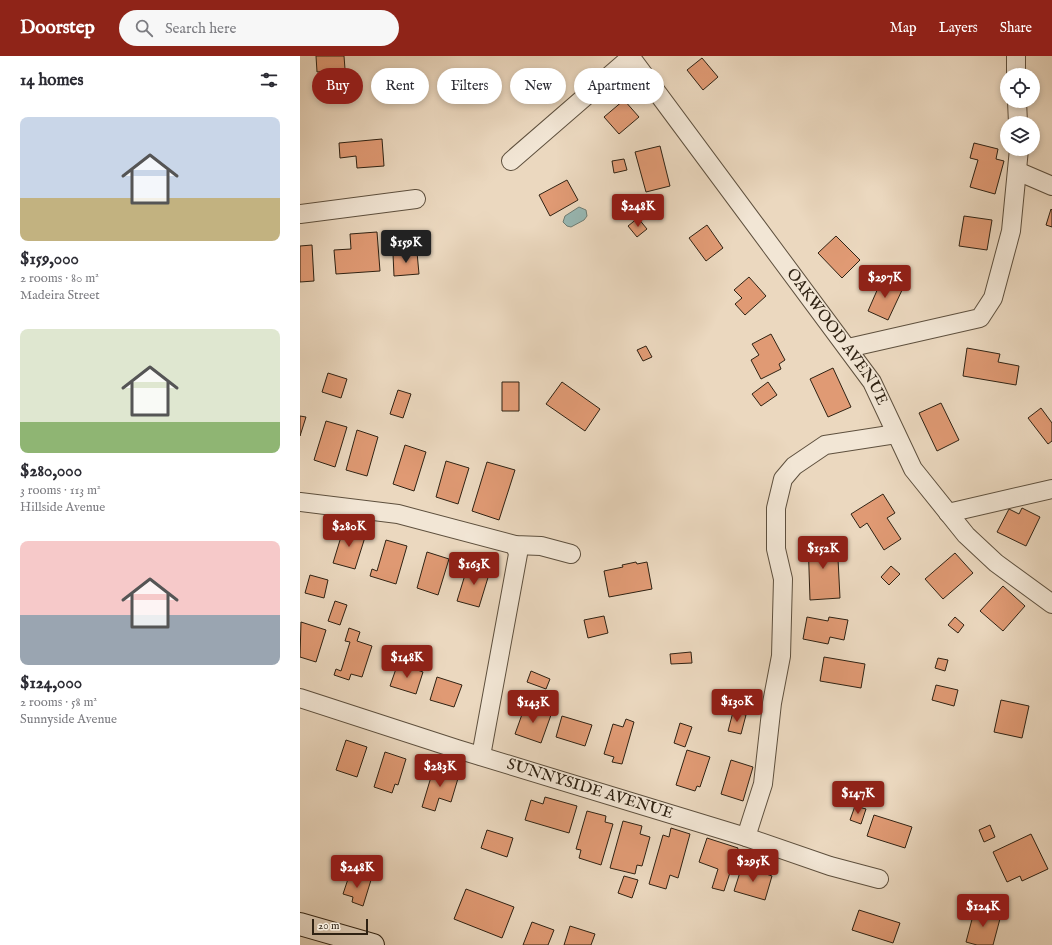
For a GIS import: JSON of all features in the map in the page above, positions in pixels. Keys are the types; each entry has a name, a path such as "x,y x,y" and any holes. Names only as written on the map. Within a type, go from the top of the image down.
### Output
{"main road":[{"path":"300,924 373,945"}],"street":[{"path":"511,161 631,56"},
{"name":"OAKWOOD AVENUE","path":"631,56 872,382 913,469 966,535 996,563 1052,604"},
{"path":"1016,56 1016,68"},
{"path":"848,348 980,318 993,298 1011,231 1018,156"},
{"path":"1017,171 1052,186"},
{"path":"300,214 416,199"},
{"path":"746,837 763,784 772,702 781,656 783,579 776,549 776,508 783,479 794,466 825,445 896,434"},
{"path":"948,513 1052,489"},
{"path":"300,502 398,514 515,545 541,546 571,554"},
{"path":"481,756 518,554 515,545"},
{"name":"SUNNYSIDE AVENUE","path":"300,698 481,756 746,837 830,866 879,879"}],"water":[{"path":"579,207 586,210 587,216 584,220 571,227 567,226 563,222 565,216"}],"building":[{"path":"316,56 344,56 345,68 317,68"},
{"path":"702,58 718,77 703,90 687,70"},
{"path":"619,104 628,104 639,117 619,134 604,117"},
{"path":"382,139 384,166 357,168 356,156 340,158 339,143"},
{"path":"974,143 998,149 996,159 1004,161 995,194 970,187 978,160 970,158"},
{"path":"660,146 670,186 646,192 635,152"},
{"path":"624,159 627,170 614,173 612,161"},
{"path":"567,180 578,200 550,216 539,195"},
{"path":"1051,209 1052,210 1052,227 1046,225"},
{"path":"964,216 992,220 987,250 959,246"},
{"path":"638,218 647,229 637,237 628,226"},
{"path":"707,225 723,248 706,261 689,238"},
{"path":"377,232 380,271 336,274 334,250 351,249 350,234"},
{"path":"836,236 860,260 842,278 818,253"},
{"path":"312,245 314,281 300,282 300,246"},
{"path":"417,252 419,274 394,276 393,254"},
{"path":"749,277 766,296 745,315 735,304 742,298 734,290"},
{"path":"882,279 903,288 888,320 868,311"},
{"path":"771,334 785,360 779,364 781,369 761,379 751,360 759,355 752,344"},
{"path":"646,346 652,357 643,361 637,350"},
{"path":"967,348 1000,354 998,362 1019,366 1016,385 963,376"},
{"path":"833,368 851,407 828,417 810,379"},
{"path":"328,373 347,379 341,398 322,392"},
{"path":"502,382 519,382 519,411 502,411"},
{"path":"562,382 600,409 585,431 546,404"},
{"path":"768,382 777,395 761,406 752,394"},
{"path":"398,390 411,394 403,418 390,414"},
{"path":"941,403 959,440 937,451 919,413"},
{"path":"1041,408 1052,423 1052,441 1048,444 1028,418"},
{"path":"300,416 306,417 300,436"},
{"path":"326,421 347,427 335,467 314,460"},
{"path":"357,430 378,437 367,476 346,470"},
{"path":"405,445 426,452 414,491 393,484"},
{"path":"446,461 469,468 458,504 436,497"},
{"path":"487,462 515,470 499,520 472,511"},
{"path":"883,494 895,513 887,518 901,539 884,550 867,523 860,528 851,514"},
{"path":"1022,508 1040,517 1026,546 997,532 1009,509 1019,514"},
{"path":"344,527 366,534 355,569 333,563"},
{"path":"831,538 832,560 838,559 840,598 810,600 808,539"},
{"path":"386,540 407,546 396,584 370,576 372,569 377,571"},
{"path":"427,552 449,559 438,595 417,588"},
{"path":"955,553 973,573 943,599 925,579"},
{"path":"636,562 637,564 647,562 652,589 609,597 604,571 623,567 622,565"},
{"path":"468,565 490,571 479,607 457,601"},
{"path":"891,566 900,574 889,585 881,577"},
{"path":"310,575 328,580 324,598 305,593"},
{"path":"1003,586 1025,606 1003,631 980,611"},
{"path":"335,601 347,605 340,625 328,621"},
{"path":"604,616 608,633 588,638 584,620"},
{"path":"807,617 828,621 829,617 848,620 844,640 830,637 828,644 803,639"},
{"path":"955,617 964,625 958,633 948,625"},
{"path":"301,622 326,630 316,662 300,657"},
{"path":"349,628 360,632 357,641 372,646 362,677 351,674 349,680 334,675 336,669 341,671 350,642 345,641"},
{"path":"691,652 692,663 671,664 670,654"},
{"path":"824,657 865,664 861,688 820,681"},
{"path":"938,658 948,660 945,671 935,668"},
{"path":"398,663 423,672 416,694 390,686"},
{"path":"531,671 550,679 546,689 527,682"},
{"path":"437,677 462,685 454,707 430,700"},
{"path":"936,685 958,690 954,706 932,700"},
{"path":"1001,700 1029,706 1022,738 994,732"},
{"path":"525,706 551,715 541,743 515,734"},
{"path":"733,712 746,715 741,734 728,731"},
{"path":"562,716 592,725 585,746 556,737"},
{"path":"626,719 634,722 622,764 612,762 614,757 604,754 613,724 623,727"},
{"path":"680,723 692,727 685,747 674,743"},
{"path":"346,740 367,747 357,777 336,770"},
{"path":"687,750 710,757 700,787 697,786 695,791 676,785"},
{"path":"385,752 406,759 398,785 395,784 392,793 374,787"},
{"path":"731,760 753,767 743,801 721,794"},
{"path":"434,767 459,775 451,802 439,798 435,811 422,807"},
{"path":"545,797 577,806 569,833 525,820 531,800 543,804"},
{"path":"855,806 866,809 861,824 850,820"},
{"path":"587,811 606,816 605,822 613,824 601,865 579,858 581,850 576,849"},
{"path":"874,815 912,827 905,848 867,836"},
{"path":"623,821 642,826 640,834 650,837 642,866 637,865 635,874 610,868"},
{"path":"990,825 995,837 984,842 979,830"},
{"path":"671,828 690,834 678,878 670,875 666,889 649,884 663,835 669,837"},
{"path":"487,830 513,838 507,857 481,848"},
{"path":"1031,834 1048,869 1022,881 1020,876 1007,882 993,852"},
{"path":"707,838 738,848 724,891 712,888 718,869 699,862"},
{"path":"742,866 772,876 765,900 734,891"},
{"path":"350,873 371,880 363,906 352,902 353,897 343,894"},
{"path":"624,876 638,880 632,898 618,893"},
{"path":"466,889 514,907 502,938 454,919"},
{"path":"975,908 1001,915 993,945 977,945 966,942"},
{"path":"859,910 900,923 893,943 852,930"},
{"path":"532,922 554,930 548,945 523,945"},
{"path":"570,926 595,934 591,945 564,945"}]}
